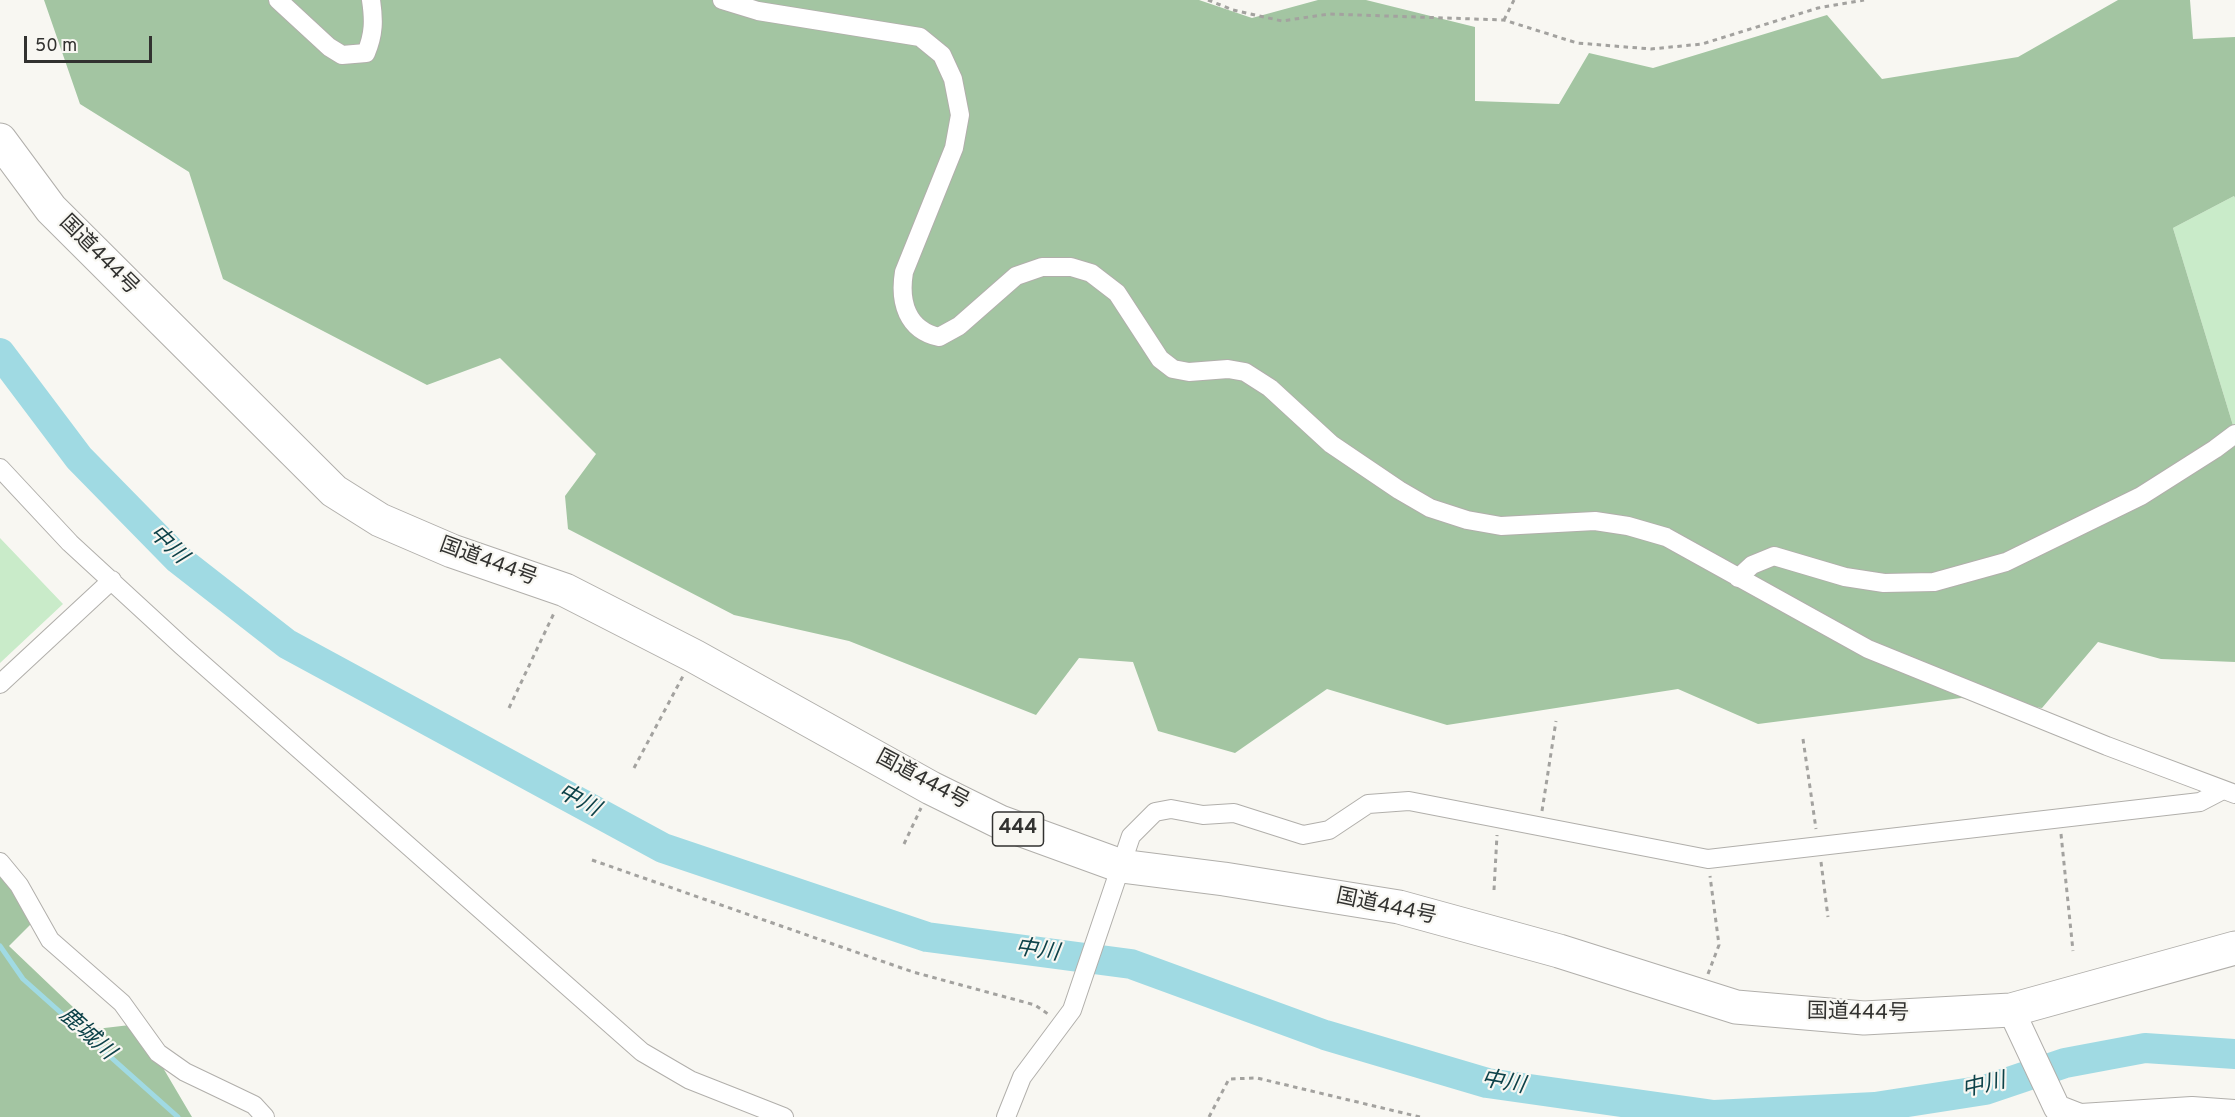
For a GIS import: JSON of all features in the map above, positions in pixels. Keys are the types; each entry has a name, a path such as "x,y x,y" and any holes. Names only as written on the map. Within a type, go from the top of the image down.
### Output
{"highway":[{"name":"国道444号","path":"0,140 51,209 334,491 380,520 452,551 565,590 694,656 931,788 1000,822 1121,866 1224,879 1399,907 1559,951 1736,1007 1864,1018 2014,1018 2235,948"}],"main road":[{"path":"2014,1018 2070,1115 2130,1115 2192,1110 2235,1113"}],"street":[{"path":"278,0 329,47 342,55 366,53 374,22 371,0"},
{"path":"722,0 758,11 920,37 942,55 953,79 960,115 954,148 904,272 901,290 906,313 923,334 939,337 959,326 1016,276 1042,267 1071,267 1091,273 1117,293 1160,358 1173,369 1189,372 1228,369 1245,372 1270,388 1331,444 1430,508 1467,520 1501,526 1595,521 1628,526 1666,537 1868,649 2107,746 2229,792"},
{"path":"1738,578 1752,565 1774,556 1845,578 1884,583 1934,582 1996,565 2141,496 2235,434"},
{"path":"0,468 70,543 482,914 642,1052 690,1080 784,1117"},
{"path":"0,684 111,580"},
{"path":"1005,1117 1022,1077 1067,1017 1107,914 1131,836 1155,812 1171,809 1203,815 1234,813 1303,835 1329,830 1368,804 1409,801 1708,859 2200,802 2229,792"},
{"path":"0,862 19,885 50,940 122,1003 158,1053 185,1072 254,1105 265,1117"}],"path":[{"path":"1208,0 1233,10 1282,21 1329,14 1504,20 1577,43 1651,49 1702,44 1818,8 1864,0"},
{"path":"1504,20 1514,0"},
{"path":"509,708 565,590"},
{"path":"634,768 694,656"},
{"path":"1539,825 1556,721"},
{"path":"904,844 931,788"},
{"path":"1494,890 1498,817"},
{"path":"2060,818 2073,951"},
{"path":"1700,996 1719,945 1708,859"},
{"path":"592,861 913,972 1035,1005 1067,1017"},
{"path":"1209,1117 1229,1079 1257,1078 1420,1117"}],"green space":[{"path":"44,0 1199,0 1252,18 1318,0 1366,0 1475,27 1475,101 1559,104 1589,53 1653,68 1827,15 1882,79 2018,57 2118,0 2190,0 2193,39 2235,37 2235,198 2234,196 2173,228 2235,432 2235,662 2161,659 2098,642 2042,708 1961,698 1758,724 1678,689 1447,725 1327,689 1235,753 1158,731 1133,662 1079,658 1036,715 849,641 734,615 568,529 565,496 596,454 500,358 427,385 223,279 189,172 80,104"},
{"path":"2234,196 2235,198 2235,432 2173,228"},
{"path":"0,538 63,604 0,663"},
{"path":"0,873 35,920 9,946 96,1029 130,1025 159,1061 192,1117 0,1117"}],"waterway":[{"name":"中川","path":"0,353 79,458 178,559 287,644 663,848 927,937 1131,964 1325,1035 1487,1083 1714,1115 1875,1107 1985,1090 2065,1063 2145,1048 2235,1054"},
{"name":"鹿城川","path":"0,946 23,979 178,1117"}]}
